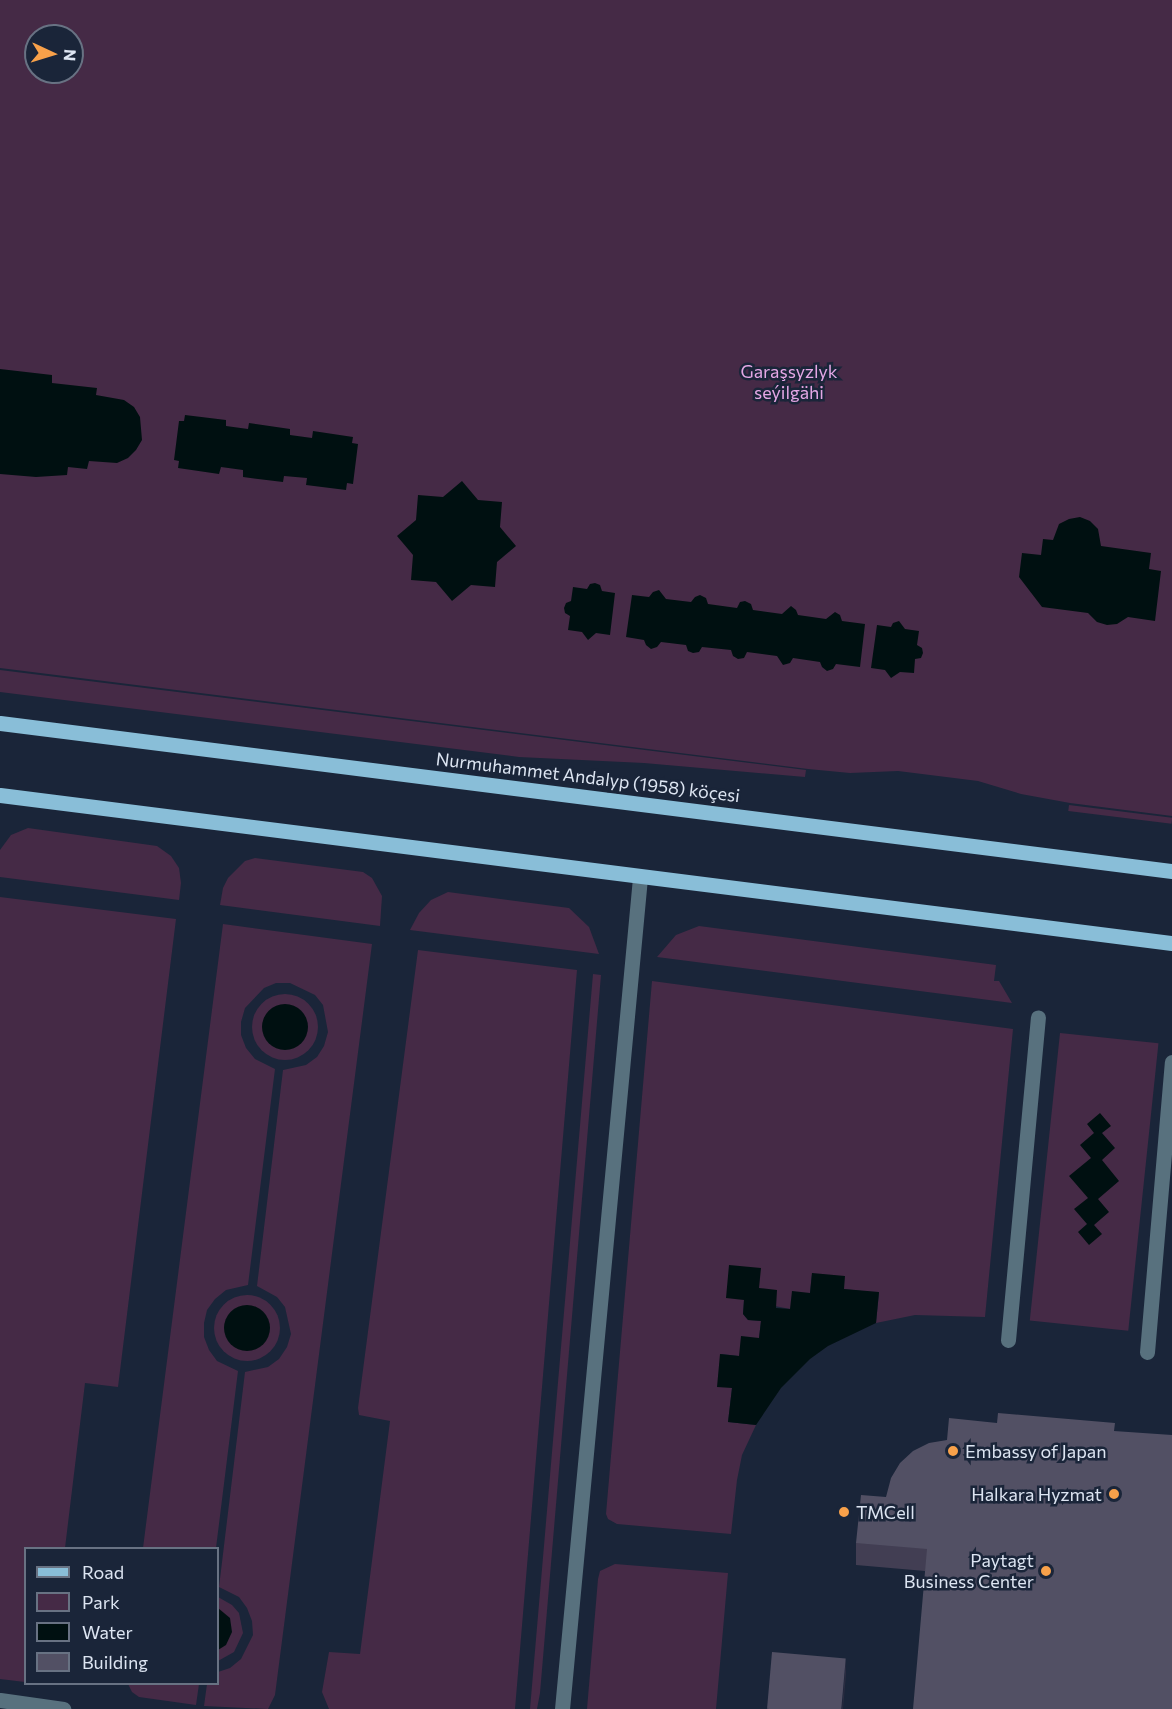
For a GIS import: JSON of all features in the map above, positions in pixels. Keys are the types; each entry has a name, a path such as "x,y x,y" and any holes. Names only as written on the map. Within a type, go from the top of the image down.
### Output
{"main road":[{"name":"Nurmuhammet Andalyp (1958) köçesi","path":"0,723 1172,871"},
{"path":"0,795 1172,944"}],"street":[{"path":"562,1709 640,876"},
{"path":"1008,1340 1038,1017"},
{"path":"1147,1352 1172,1062"},
{"path":"0,1700 63,1709"}],"green space":[{"name":"Garaşsyzlyk seýilgähi","path":"0,0 1172,0 1172,816 1070,803 1021,794 978,781 898,771 850,773 0,668"},
{"path":"0,670 806,770 805,777 644,763 519,757 0,692"},
{"path":"1069,805 1172,818 1171,824 1068,811"},
{"path":"28,828 157,846 171,856 179,868 181,883 179,900 0,877 0,850 11,835"},
{"path":"255,858 363,872 372,878 382,896 380,926 220,905 223,888 228,878 245,861"},
{"path":"448,892 569,908 589,927 599,954 410,930 419,913 431,900"},
{"path":"0,897 176,919 118,1387 85,1383 65,1547 24,1547 24,1682 0,1679"},
{"path":"223,924 372,944 275,1695 268,1709 204,1706 207,1685 219,1685 219,1672 230,1668 241,1659 253,1635 252,1621 247,1608 239,1597 219,1587 245,1372 268,1367 279,1359 287,1347 291,1334 285,1307 277,1297 257,1286 283,1070 306,1065 317,1057 324,1046 328,1032 323,1005 315,995 290,983 276,983 264,988 245,1008 241,1022 241,1035 246,1048 255,1059 275,1069 248,1285 226,1290 215,1299 207,1310 204,1323 204,1337 209,1350 217,1361 238,1371 216,1547 143,1547"},
{"path":"699,926 996,965 994,981 999,981 1012,1003 657,957 676,935"},
{"path":"418,950 577,970 515,1709 329,1709 322,1692 329,1652 360,1654 390,1421 359,1415 358,1408"},
{"path":"593,974 601,975 540,1693 537,1709 530,1709"},
{"path":"652,981 1013,1029 985,1317 915,1315 876,1323 879,1293 844,1289 812,1273 810,1293 790,1309 744,1300 743,1314 748,1320 761,1321 759,1338 739,1356 721,1354 732,1388 728,1422 756,1425 742,1455 731,1534 617,1524 608,1519 606,1514"},
{"path":"285,994 298,996 313,1009 318,1027 316,1040 303,1055 285,1060 272,1058 257,1045 252,1027 254,1014 267,999"},
{"path":"1060,1033 1158,1043 1128,1331 1030,1320"},
{"path":"247,1295 260,1297 270,1305 278,1315 280,1328 278,1341 270,1351 260,1359 247,1361 234,1359 224,1351 216,1341 214,1328 216,1315 224,1305 234,1297"},
{"path":"615,1564 728,1573 716,1709 587,1709 598,1579 600,1571"},
{"path":"219,1598 232,1605 239,1613 243,1633 234,1652 219,1660"},
{"path":"128,1685 199,1685 196,1705 139,1697 132,1692"}],"water":[{"path":"0,369 52,375 52,383 97,388 96,395 124,400 134,407 140,417 142,440 128,458 117,463 89,461 87,469 68,467 67,475 36,477 0,474"},
{"path":"185,415 226,420 226,426 248,429 249,423 290,429 290,435 312,438 313,431 353,437 352,443 358,444 353,484 347,483 346,490 306,485 307,478 284,476 283,482 243,477 243,470 221,467 219,474 178,468 179,461 174,460 179,421 184,421"},
{"path":"462,481 478,500 502,502 500,527 516,546 497,562 495,587 471,585 452,601 436,582 411,580 413,555 397,536 416,520 418,495 443,497"},
{"path":"1080,517 1090,521 1098,529 1101,546 1151,553 1149,569 1161,571 1155,621 1128,617 1117,624 1107,625 1097,622 1088,613 1042,607 1019,577 1022,553 1041,555 1043,539 1053,540 1059,524"},
{"path":"590,584 600,585 602,591 615,593 610,635 596,633 588,640 582,632 568,630 570,616 565,613 564,608 566,603 571,601 573,587 587,589"},
{"path":"659,590 666,599 691,602 700,595 706,598 708,604 737,608 740,602 745,601 751,604 753,610 782,614 791,606 798,615 826,619 835,612 840,615 842,621 865,624 860,667 836,664 833,669 827,671 820,662 793,658 790,663 783,665 777,656 747,652 744,658 738,659 733,656 731,650 702,647 699,652 693,653 688,651 686,645 661,642 657,647 651,649 644,640 626,637 632,595 649,597 653,592"},
{"path":"899,621 905,629 919,631 917,645 922,648 923,653 921,658 915,659 914,673 900,672 891,678 885,670 871,668 877,625 891,627 893,623"},
{"path":"285,1004 301,1011 308,1027 301,1043 285,1050 269,1043 262,1027 269,1011"},
{"path":"1100,1113 1111,1126 1102,1133 1115,1148 1102,1160 1119,1181 1098,1199 1109,1212 1094,1225 1102,1234 1089,1245 1078,1232 1087,1224 1074,1209 1088,1198 1069,1176 1091,1158 1080,1145 1094,1133 1087,1124"},
{"path":"729,1265 761,1268 759,1288 777,1290 776,1308 790,1309 792,1291 810,1293 812,1273 845,1276 844,1289 879,1292 876,1323 828,1346 810,1359 781,1388 756,1425 728,1422 732,1388 717,1387 720,1354 739,1356 741,1336 759,1338 761,1321 748,1320 743,1314 744,1300 726,1298"},
{"path":"247,1305 263,1312 270,1328 263,1344 247,1351 231,1344 224,1328 231,1312"},
{"path":"219,1609 230,1618 232,1632 226,1645 219,1649"}],"building":[{"name":"Paytagt Business Center","path":"998,1413 1115,1423 1114,1431 1172,1435 1172,1709 913,1709 927,1549 856,1543 861,1495 886,1497 891,1478 900,1463 913,1451 929,1443 947,1440 949,1418 997,1423"},
{"path":"772,1652 846,1658 841,1709 767,1709"}],"place":[{"name":"Embassy of Japan","path":"953,1451"},
{"name":"Halkara Hyzmat","path":"1114,1494"},
{"name":"TMCell","path":"844,1512"},
{"name":"Paytagt Business Center","path":"1046,1571"}]}
